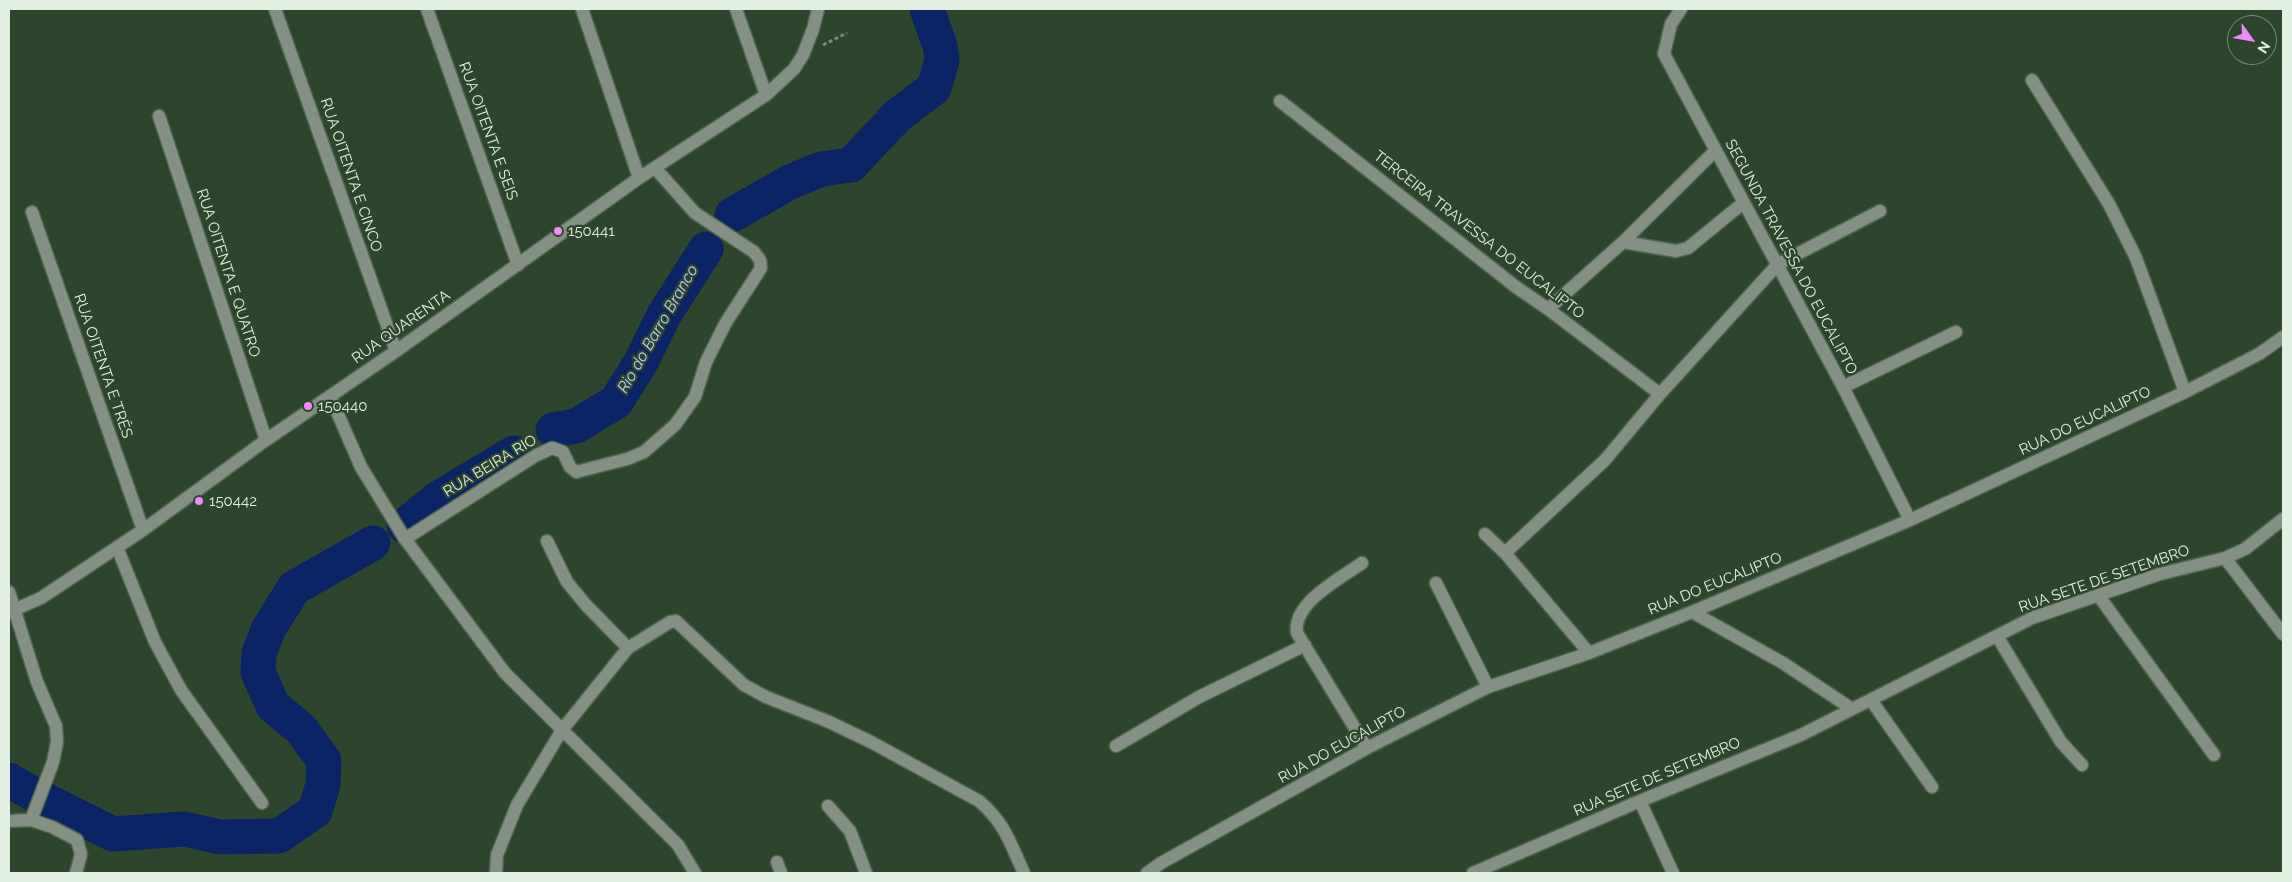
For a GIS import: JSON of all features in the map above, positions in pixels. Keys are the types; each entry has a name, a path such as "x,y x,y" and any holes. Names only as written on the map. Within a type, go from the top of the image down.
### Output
{"street":[{"name":"RUA OITENTA E CINCO","path":"275,9 396,351"},
{"name":"RUA OITENTA E SEIS","path":"427,9 518,265"},
{"path":"582,9 639,178"},
{"path":"736,9 766,96"},
{"name":"RUA QUARENTA","path":"12,611 42,598 143,530 266,440 396,351 639,178 766,96 794,69 803,55 818,9"},
{"name":"SEGUNDA TRAVESSA DO EUCALIPTO","path":"1681,9 1671,24 1664,54 1843,387 1910,520"},
{"path":"2032,80 2105,197 2136,258 2185,392"},
{"name":"TERCEIRA TRAVESSA DO EUCALIPTO","path":"1280,101 1516,287 1660,394"},
{"name":"RUA OITENTA E QUATRO","path":"159,116 266,440"},
{"path":"1548,309 1623,242 1715,151"},
{"name":"RUA BEIRA RIO","path":"405,539 535,456 552,448 563,452 574,472 580,473 628,460 644,452 662,439 688,409 695,397 706,362 717,339 761,268 760,260 754,252 695,213 655,168"},
{"path":"1623,242 1676,251 1688,248 1743,203"},
{"path":"1506,553 1605,460 1660,394 1778,264 1880,211"},
{"name":"RUA OITENTA E TRÊS","path":"32,212 143,530"},
{"path":"1843,387 1956,332"},
{"name":"RUA DO EUCALIPTO","path":"1147,873 1164,868 1367,748 1488,687 1589,653 1692,612 1910,520 2185,392 2259,354 2283,337"},
{"path":"330,396 361,467 405,539 505,673 678,845 695,873"},
{"name":"RUA SETE DE SETEMBRO","path":"1473,873 1640,801 1802,735 2032,618 2160,574 2225,558 2245,549 2283,519"},
{"path":"1485,534 1506,553 1589,653"},
{"path":"547,541 567,582 586,605 628,648"},
{"path":"117,546 155,642 181,690 262,804"},
{"path":"2225,558 2283,634"},
{"path":"1362,563 1310,600 1298,616 1296,624 1298,634 1304,646 1367,748"},
{"path":"1436,583 1488,687"},
{"path":"9,592 12,611 37,682 56,726 53,762 31,820"},
{"path":"2098,595 2214,755"},
{"path":"1692,612 1783,663 1852,709"},
{"path":"496,873 497,855 517,805 562,730 628,648 670,622 676,621 744,685 766,697 827,721 871,742 979,801 994,813 1004,827 1024,873"},
{"path":"1998,636 2061,742 2082,765"},
{"path":"1116,746 1199,696 1304,646"},
{"path":"1871,700 1932,787"},
{"path":"1640,801 1673,873"},
{"path":"828,806 850,831 866,873"},
{"path":"9,821 31,820 52,827 77,840 81,854 76,873"}],"waterway":[{"name":"Rio do Barro Branco","path":"732,215 790,182 821,169 851,165 897,116 934,88 942,60 940,46 927,9"},
{"name":"Rio do Barro Branco","path":"553,430 576,426 616,402 641,362 664,315 706,249"},
{"name":"Rio do Barro Branco","path":"404,526 437,499 514,453"},
{"name":"Rio do Barro Branco","path":"45,800 113,834 184,829 220,837 279,836 315,811 323,785 324,761 301,729 273,706 258,672 259,653 269,628 294,588 373,543"},
{"name":"Rio do Barro Branco","path":"9,780 33,794"}],"place":[{"name":"150441","path":"558,231"},
{"name":"150440","path":"308,406"},
{"name":"150442","path":"199,501"}]}
